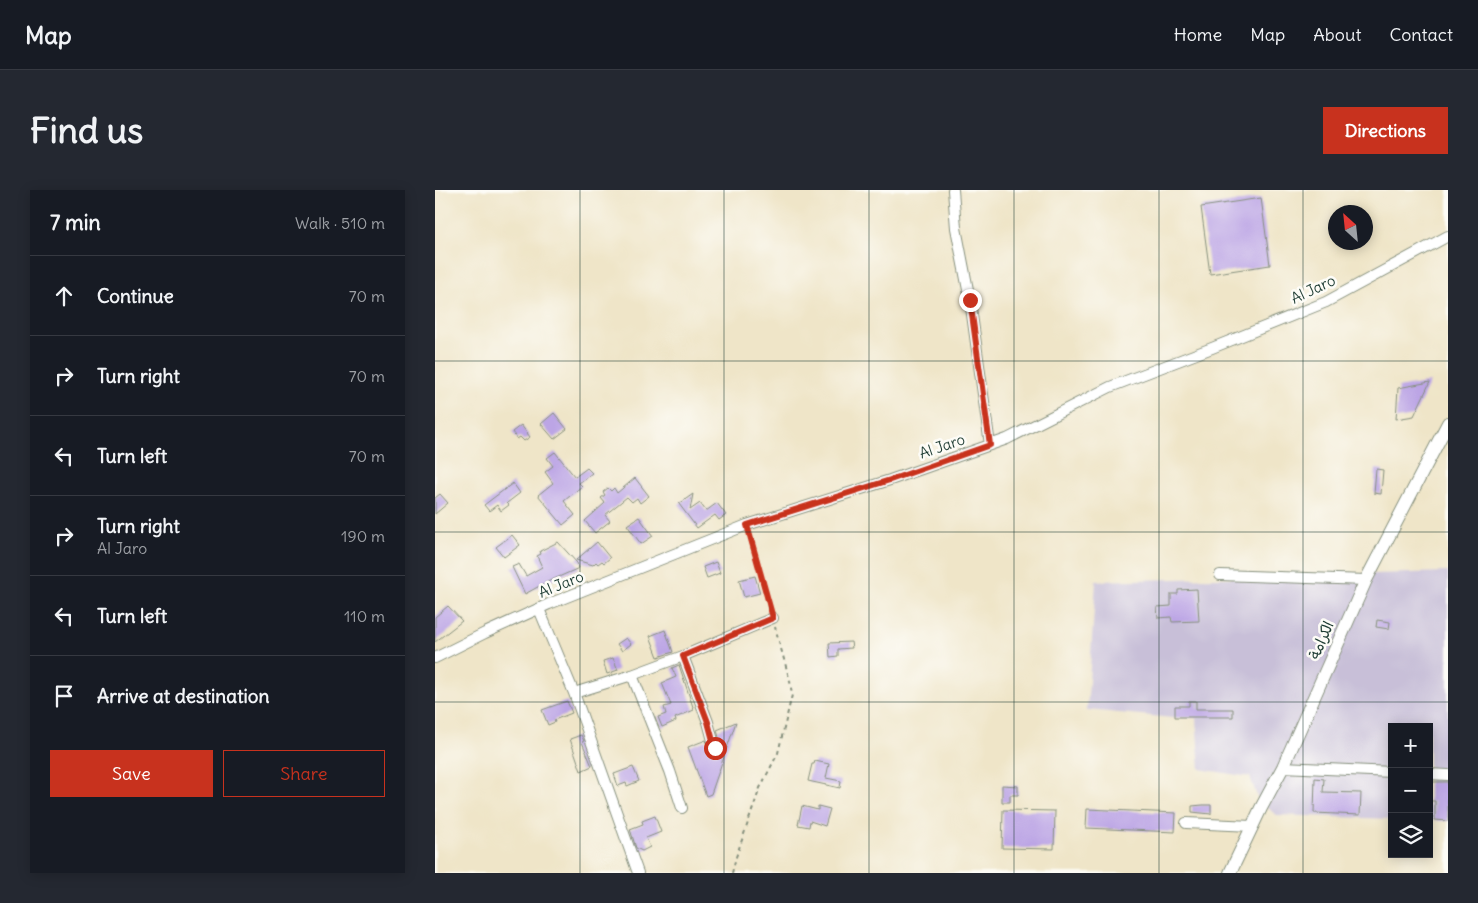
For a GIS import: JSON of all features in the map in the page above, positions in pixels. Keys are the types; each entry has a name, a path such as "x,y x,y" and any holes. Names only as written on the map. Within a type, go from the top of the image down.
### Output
{"main road":[{"name":"الكرامة","path":"1230,873 1283,767 1366,580 1448,423"}],"street":[{"path":"953,190 956,228 970,300 990,445"},
{"name":"Al Jaro","path":"435,658 539,609 747,525 890,480 1007,439 1110,387 1325,302 1448,236"},
{"path":"1220,575 1366,580"},
{"path":"539,609 574,692 638,873"},
{"path":"574,692 632,675 773,618"},
{"path":"683,656 708,722 715,748"},
{"path":"632,675 670,771 682,808"},
{"path":"1283,767 1388,772"},
{"path":"1433,774 1448,775"},
{"path":"1186,823 1252,826"}],"path":[{"path":"732,873 735,857 759,788 778,753 792,695 790,681 747,525"}],"shaded area":[{"path":"1448,572 1448,821 1433,820 1433,723 1388,723 1388,819 1276,815 1258,799 1250,777 1200,769 1196,718 1173,718 1087,710 1096,581"}],"building":[{"path":"1261,198 1270,265 1210,274 1201,207"},
{"path":"1430,382 1414,416 1396,419 1398,388"},
{"path":"554,413 567,429 554,439 541,424"},
{"path":"521,425 530,437 524,441 520,437 517,439 512,432"},
{"path":"555,452 575,477 587,468 592,473 579,483 582,486 564,501 575,515 563,525 538,495 553,483 545,472 553,466 547,458"},
{"path":"1376,469 1383,470 1381,494 1374,493"},
{"path":"635,478 649,496 640,503 637,498 632,502 627,497 605,515 610,521 595,533 585,521 605,503 601,498 605,495 603,492 608,488 611,491 614,488 617,493"},
{"path":"513,483 520,493 507,503 509,505 501,511 497,505 489,511 484,505"},
{"path":"440,494 448,503 435,514 435,498"},
{"path":"693,494 690,510 700,503 706,511 717,503 726,515 719,520 715,515 697,528 679,504"},
{"path":"639,517 653,536 641,544 627,525"},
{"path":"512,535 520,545 504,557 496,547"},
{"path":"558,542 577,563 579,568 525,594 512,567 519,564 526,576 542,567 537,556 541,554 540,551"},
{"path":"597,542 610,558 604,563 602,561 598,564 596,562 593,565 576,560"},
{"path":"716,562 720,573 707,578 703,567"},
{"path":"755,576 760,593 744,597 739,580"},
{"path":"1197,589 1199,621 1172,622 1171,617 1158,618 1157,607 1171,606 1171,594 1178,594 1178,590"},
{"path":"448,606 462,621 435,642 435,617"},
{"path":"1377,620 1390,622 1389,629 1376,627"},
{"path":"665,630 673,652 658,657 650,636"},
{"path":"626,638 631,644 622,651 617,644"},
{"path":"851,642 852,648 838,649 838,656 830,657 829,643"},
{"path":"613,658 618,670 607,674 603,661"},
{"path":"679,665 694,710 675,718 676,721 662,727 658,717 666,714 664,707 671,705 662,683 676,677 672,668"},
{"path":"567,701 572,713 554,720 555,722 548,725 542,710"},
{"path":"1189,701 1196,701 1196,709 1233,709 1233,717 1175,717 1175,706 1189,706"},
{"path":"736,722 711,794 706,796 688,747 706,740 710,752 717,754 722,749 717,730"},
{"path":"581,735 592,766 581,771 570,739"},
{"path":"815,761 829,764 826,778 841,781 840,788 808,781 812,764"},
{"path":"633,767 639,781 627,786 626,783 618,786 614,774"},
{"path":"1315,778 1324,779 1323,792 1361,793 1360,815 1314,813"},
{"path":"1433,782 1448,782 1448,821 1435,820 1435,801 1433,801"},
{"path":"1002,785 1018,786 1018,795 1010,795 1010,802 1002,802"},
{"path":"1211,805 1211,814 1192,812 1192,806"},
{"path":"802,806 818,810 818,806 830,809 825,826 810,821 809,827 798,825"},
{"path":"1087,809 1176,813 1175,832 1086,828"},
{"path":"1003,810 1055,811 1054,849 1002,848"},
{"path":"655,816 661,832 646,838 650,847 642,851 636,848 630,829 643,824 642,821"}],"route":[{"path":"715,748 708,722 683,656 773,618 747,525 890,480 990,445 970,300"}]}
